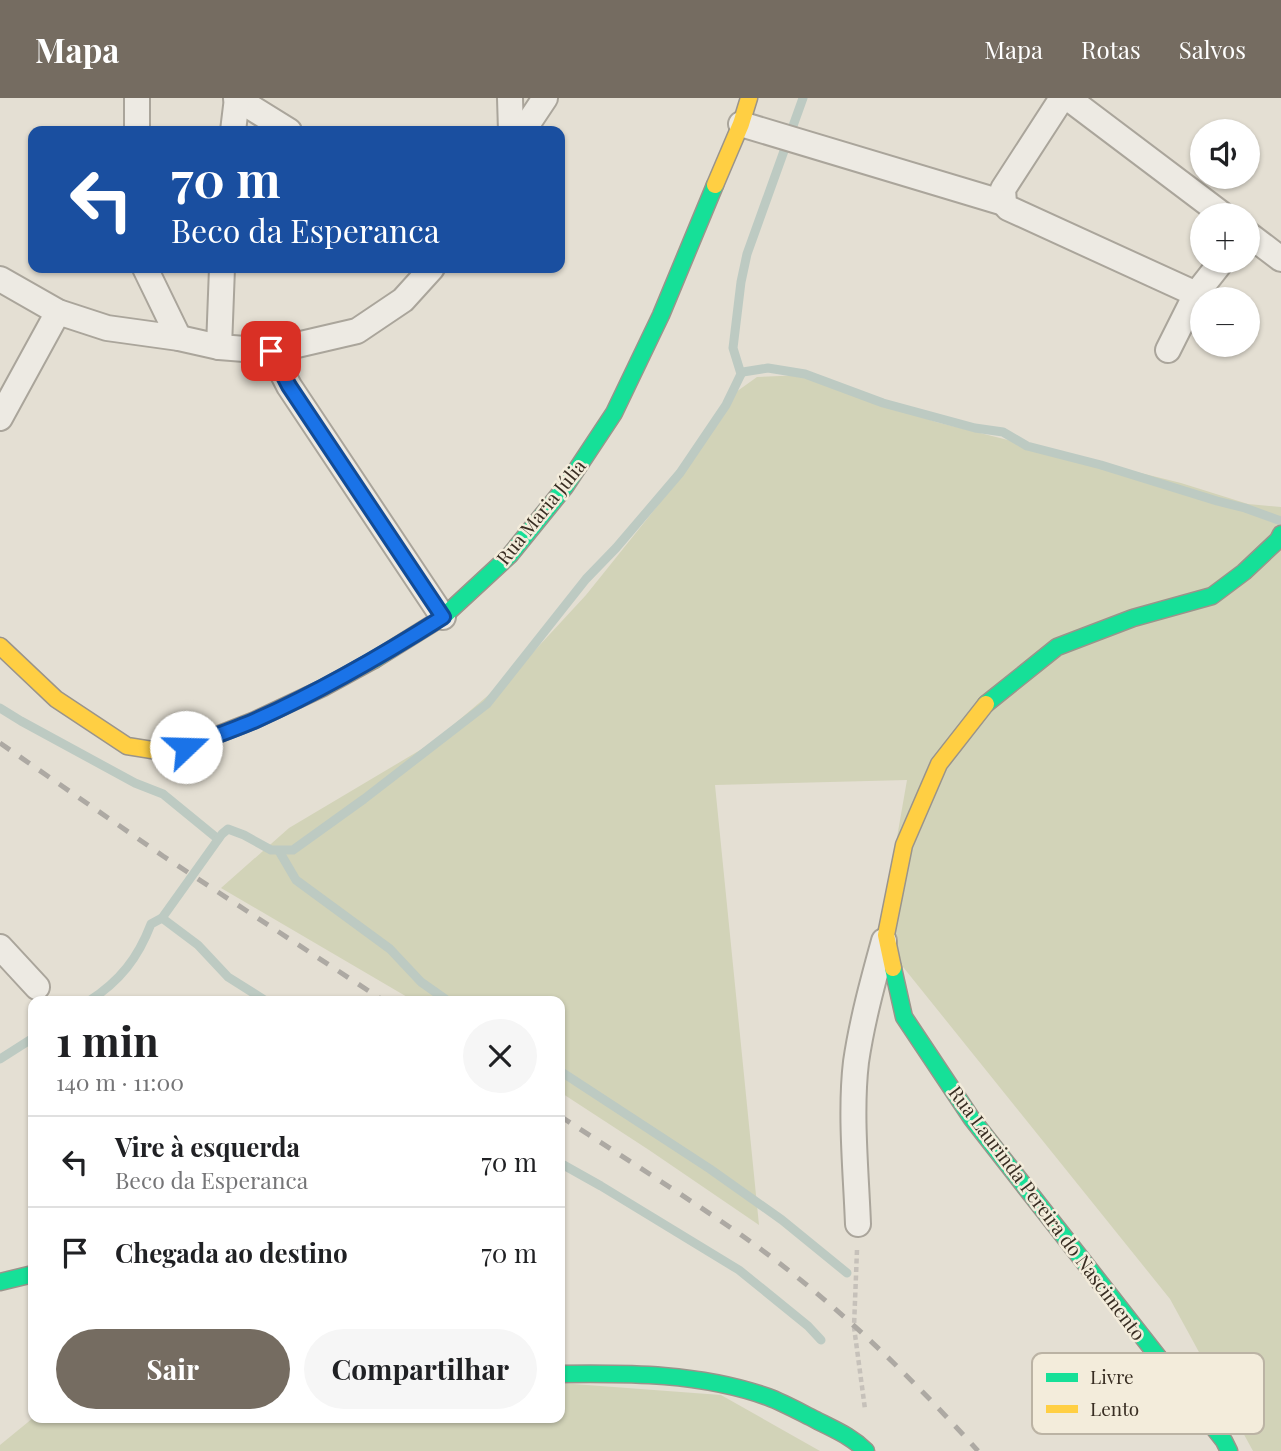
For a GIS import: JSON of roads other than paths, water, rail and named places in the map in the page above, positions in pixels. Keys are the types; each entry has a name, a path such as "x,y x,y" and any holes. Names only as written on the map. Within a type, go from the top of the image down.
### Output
{"street":[{"path":"137,126 138,98"},
{"path":"233,126 236,98 281,126"},
{"path":"510,98 511,126"},
{"path":"526,126 545,98"},
{"name":"Rua Maria Júlia","path":"0,646 56,699 127,747 152,750 186,747 255,720 323,688 443,617 510,555 565,487 614,413 661,315 741,124 749,98"},
{"path":"1004,203 1003,188 1062,98"},
{"path":"1068,98 1207,203"},
{"path":"741,124 1004,203 1008,208 1190,291"},
{"path":"1260,243 1281,258"},
{"path":"147,273 178,338"},
{"path":"219,347 222,273"},
{"path":"0,279 58,312 107,328 219,347 271,351 357,331 402,300 427,273"},
{"path":"1202,287 1213,273"},
{"path":"1168,350 1190,306"},
{"path":"0,418 58,312"},
{"path":"271,351 289,386 443,617"},
{"name":"Rua Laurinda Pereira do Nascimento","path":"1155,1353 971,1119 904,1017 886,935 904,845 939,764 989,700 1057,647 1133,618 1212,596 1244,572 1281,534"},
{"path":"859,1224 854,1124 856,1063 869,994 886,935"},
{"path":"0,947 37,988"},
{"path":"0,1282 28,1275"},
{"path":"565,1374 609,1374 709,1381 768,1397 855,1440 866,1451"},
{"name":"Rua Laurinda Pereira do Nascimento","path":"1218,1434 1229,1451"}],"waterway":[{"path":"96,996 127,968 151,924 162,918 228,829 271,850 293,850 487,704 586,579 680,473 726,405 741,374 733,348 747,254 803,98"},
{"path":"741,374 768,368 805,374 883,403 975,428 1003,432 1027,446 1101,465 1281,521"},
{"path":"0,708 135,783 163,794 218,839"},
{"path":"279,851 296,880 390,949 421,982 441,996"},
{"path":"162,918 198,945 228,977 258,996"},
{"path":"0,1059 28,1041"},
{"path":"565,1074 710,1169 782,1220 847,1273"},
{"path":"565,1166 739,1270 808,1326 821,1340"}],"railway":[{"path":"0,743 163,856 376,996"},
{"path":"565,1119 734,1230 800,1279 862,1333 922,1391 978,1451"}]}
